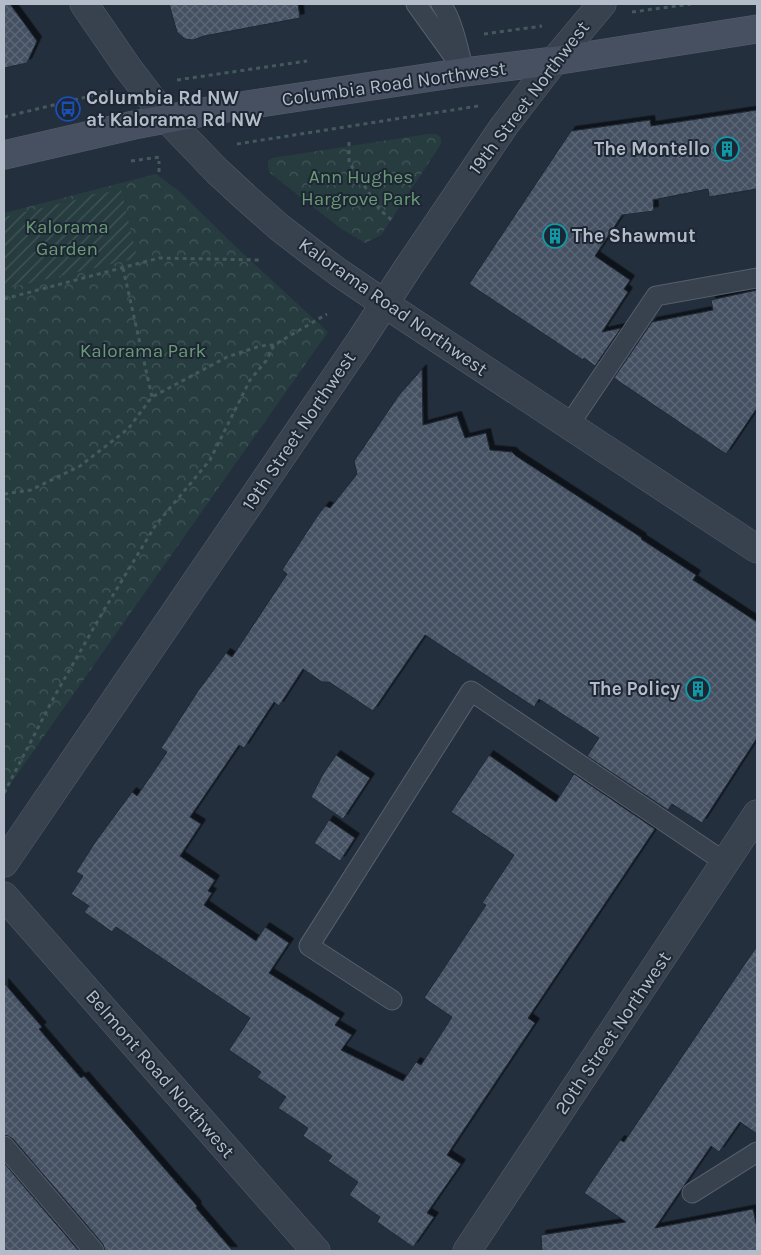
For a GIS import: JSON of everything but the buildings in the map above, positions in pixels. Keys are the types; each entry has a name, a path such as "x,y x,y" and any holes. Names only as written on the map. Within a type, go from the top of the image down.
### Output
{"main road":[{"name":"Columbia Road Northwest","path":"4,155 134,125 214,110 465,72 554,62 757,29"}],"street":[{"name":"Kalorama Road Northwest","path":"84,4 128,68 168,118 217,171 279,227 338,272 385,304 757,549"},
{"name":"19th Street Northwest","path":"4,863 350,356 417,253 504,126 602,4"},
{"name":"20th Street Northwest","path":"467,1251 757,814"},
{"name":"Belmont Road Northwest","path":"4,896 316,1251"}],"lane":[{"path":"416,4 465,72"},
{"path":"441,4 452,26 465,72"},
{"path":"569,425 656,296 757,278"},
{"path":"392,1000 309,946 472,691 726,863"},
{"path":"4,1146 94,1251"},
{"path":"692,1193 757,1152"}],"path":[{"path":"644,11 691,4"},
{"path":"4,117 110,91"},
{"path":"244,143 469,107"},
{"path":"349,142 348,162 380,210 394,222"},
{"path":"159,161 159,172"},
{"path":"4,299 159,258 260,260"},
{"path":"123,268 152,397"},
{"path":"4,494 31,490 80,466 128,429 152,397 227,357 260,346 274,345 327,314"},
{"path":"4,792 54,697 104,610 155,526 210,460 250,380 266,361 274,345"}],"green space":[{"name":"Ann Hughes Hargrove Park","path":"437,134 441,138 441,144 381,235 365,243 340,228 270,173 268,167 268,161 272,158"},
{"name":"Kalorama Park","path":"156,174 179,191 237,248 328,332 4,793 4,213"},
{"name":"Kalorama Garden","path":"121,189 137,258 4,289 4,217"}],"place":[{"name":"Columbia Rd NW at Kalorama Rd NW","path":"68,109"},
{"name":"The Montello","path":"727,149"},
{"name":"The Shawmut","path":"555,236"},
{"name":"The Policy","path":"698,689"}]}
